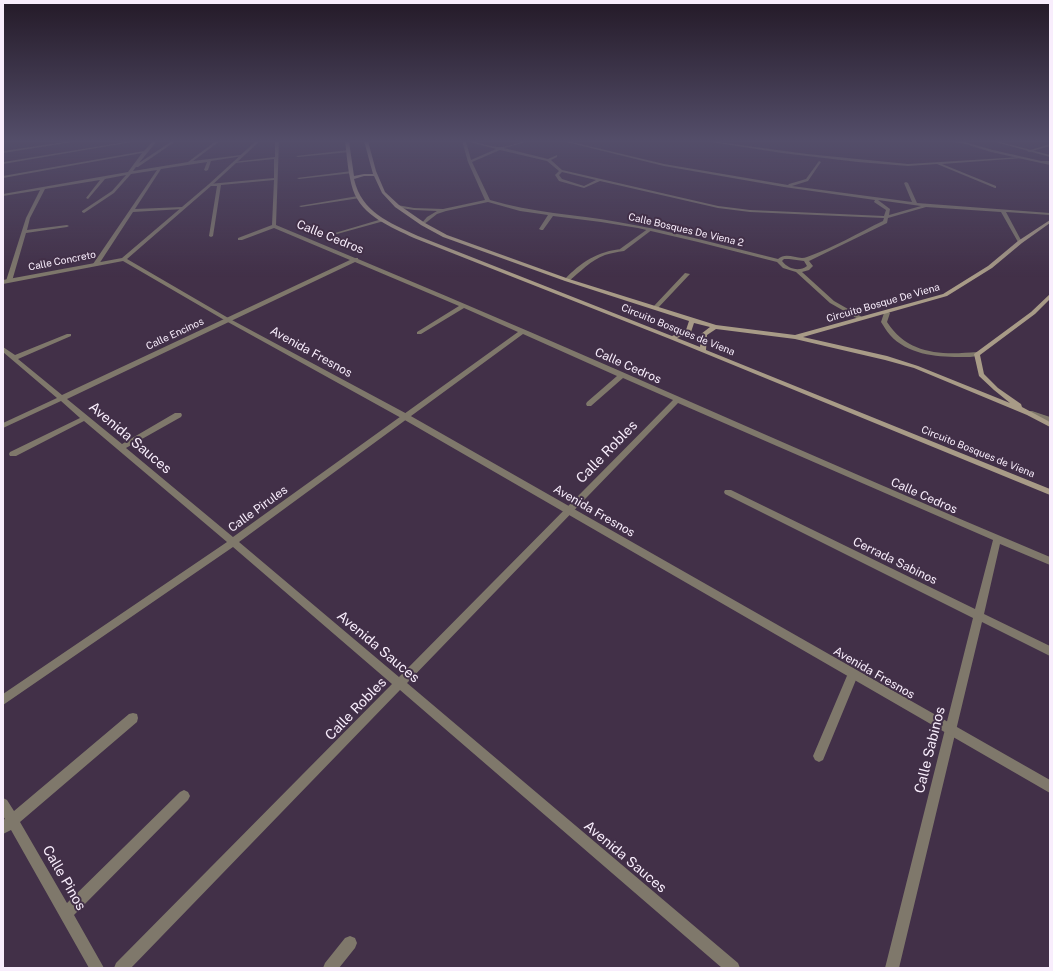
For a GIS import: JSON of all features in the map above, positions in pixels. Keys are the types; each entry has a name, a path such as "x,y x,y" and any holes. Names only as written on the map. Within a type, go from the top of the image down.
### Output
{"main road":[{"name":"Circuito Bosques de Viena","path":"355,186 358,197 382,220 416,237 672,338 1050,492"},
{"name":"Circuito Bosques de Viena","path":"380,186 383,192 396,206 423,224 445,236 567,280 715,326 795,337 887,358 916,367 1029,413 1050,425"},
{"name":"Circuito Bosque De Viena","path":"795,337 939,297 956,289 990,267 1020,242 1050,221"},
{"path":"1029,413 996,389 981,375 977,354 1033,314 1050,296"},
{"path":"672,338 689,331 692,320"},
{"path":"703,351 704,334 715,326"}],"street":[{"path":"3,195 52,186"},
{"path":"88,198 97,186"},
{"path":"84,212 118,186"},
{"path":"96,264 148,186"},
{"path":"124,259 208,186"},
{"path":"211,236 219,186"},
{"path":"240,239 274,226 274,186"},
{"path":"423,224 430,217 446,210 488,202 481,186"},
{"path":"627,186 722,208 750,211 887,217 928,206"},
{"path":"787,186 928,206 1050,214"},
{"path":"815,186 820,190"},
{"path":"907,186 915,204"},
{"path":"6,282 28,218 43,188"},
{"path":"301,206 358,197"},
{"path":"779,262 782,258 789,257 806,260 881,226 887,217 888,210 886,207 871,198"},
{"name":"Calle Bosques De Viena 2","path":"488,202 518,210 651,229 711,243 779,262 785,267 798,270"},
{"path":"396,206 446,210"},
{"path":"131,211 183,208"},
{"path":"1002,210 1020,242"},
{"path":"541,229 551,215"},
{"path":"337,233 382,220"},
{"path":"24,232 67,226"},
{"name":"Calle Cedros","path":"274,226 356,259 523,331 621,376 998,540 1050,561"},
{"path":"567,280 598,254 608,251 622,250 651,229"},
{"name":"Calle Concreto","path":"6,282 124,259"},
{"name":"Avenida Fresnos","path":"124,259 228,320 406,417 950,731 1050,787"},
{"name":"Calle Encinos","path":"3,426 356,259"},
{"path":"798,270 804,270 810,266 806,260"},
{"path":"798,270 832,302 860,318"},
{"path":"655,308 687,274"},
{"path":"419,333 464,306"},
{"path":"887,312 884,322 889,333 900,342 929,354 956,356 977,354"},
{"name":"Calle Pirules","path":"3,700 233,542 523,331"},
{"path":"14,358 69,335"},
{"name":"Avenida Sauces","path":"3,349 233,542 733,968"},
{"path":"588,404 621,376"},
{"name":"Calle Robles","path":"121,968 677,400"},
{"path":"1029,413 1050,420"},
{"path":"121,448 178,415"},
{"path":"13,454 85,418"},
{"name":"Cerrada Sabinos","path":"728,492 1050,651"},
{"name":"Calle Sabinos","path":"892,968 978,615 998,540"},
{"path":"819,756 853,675"},
{"path":"8,824 133,718"},
{"path":"66,912 184,796"},
{"name":"Calle Pinos","path":"3,804 8,824 66,912 97,968"},
{"path":"330,968 350,943"}]}
